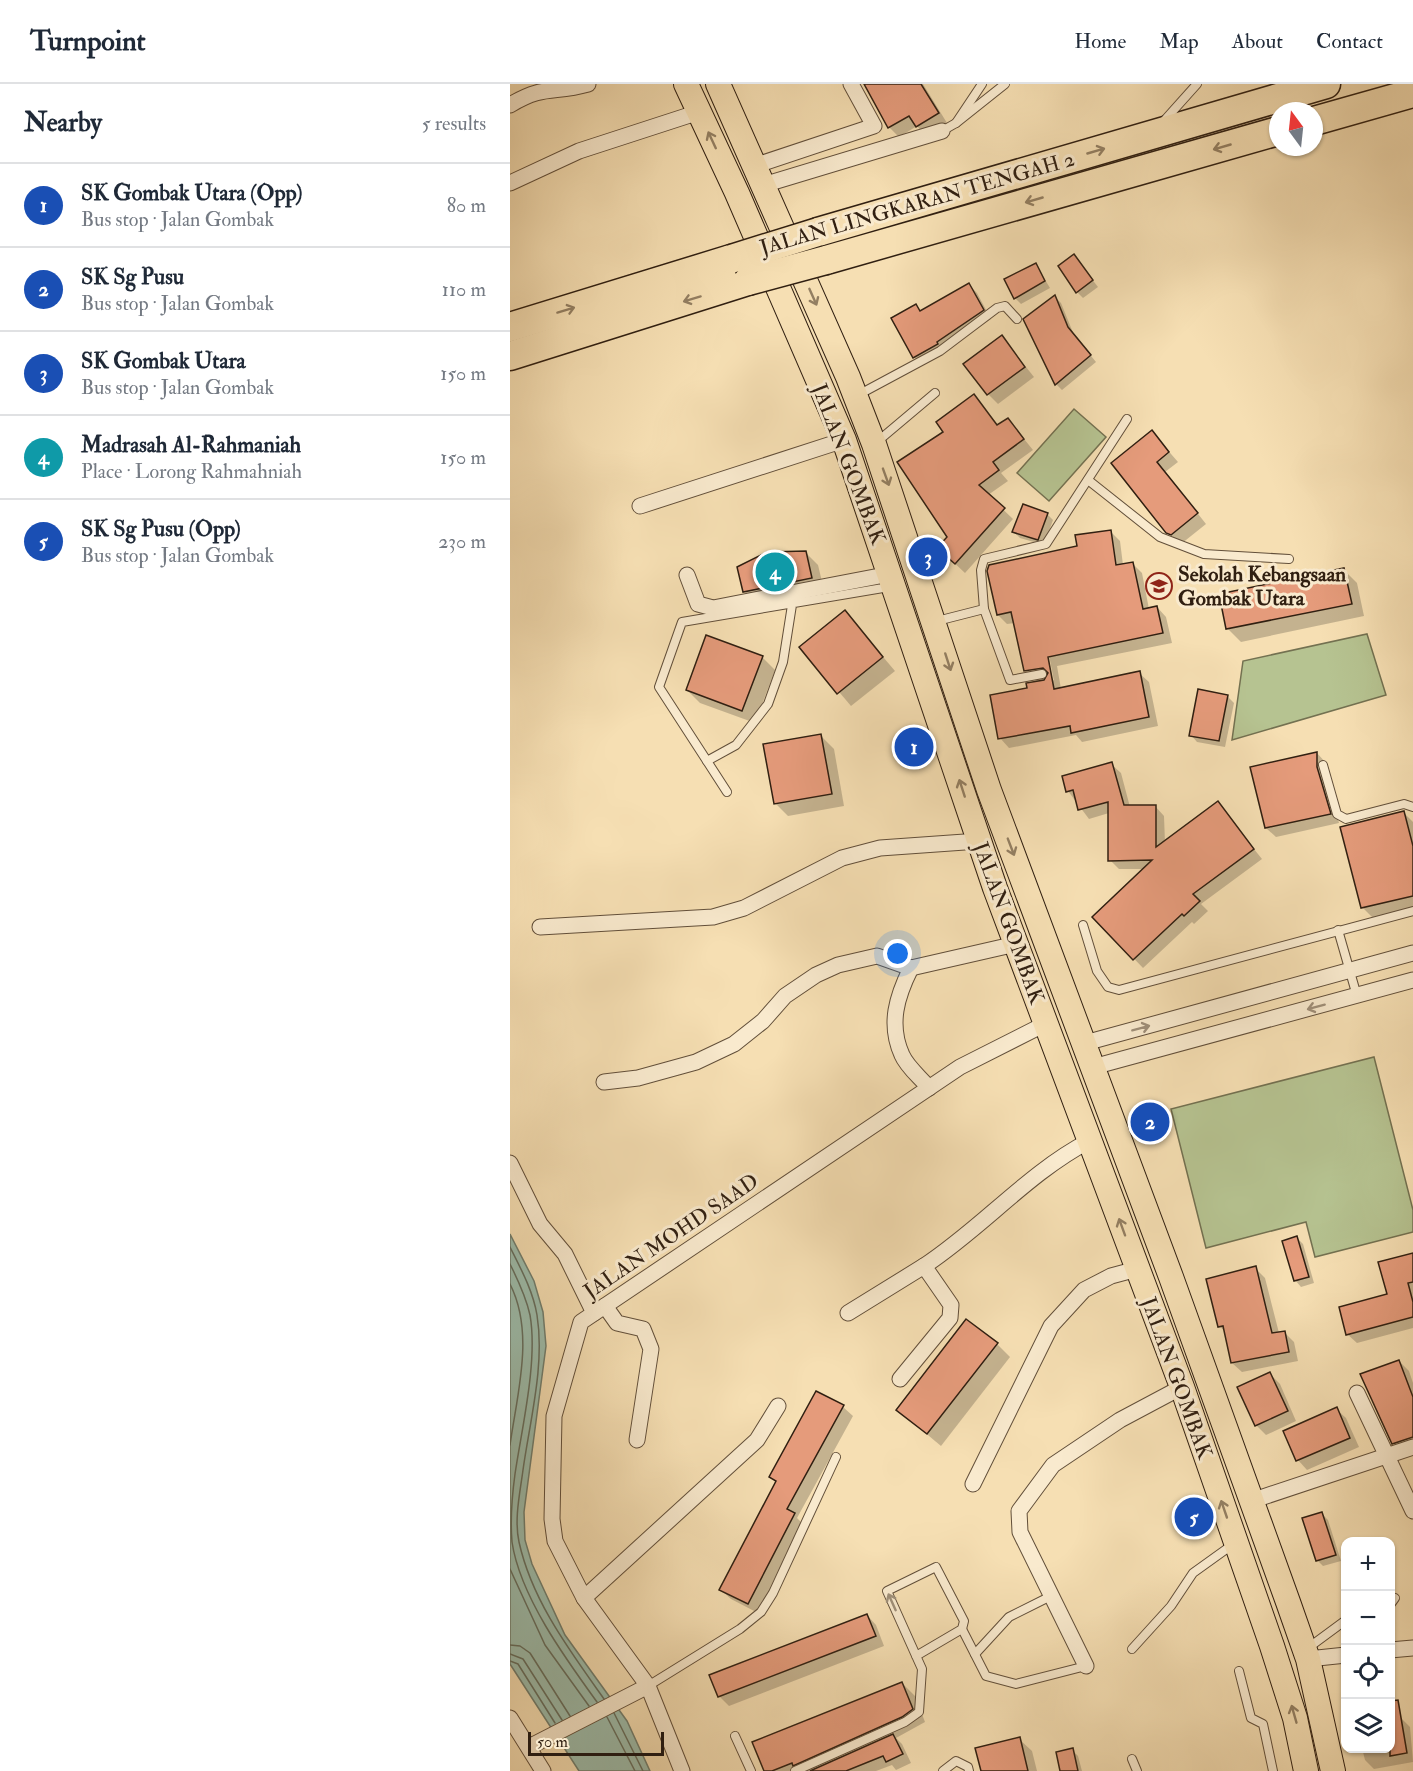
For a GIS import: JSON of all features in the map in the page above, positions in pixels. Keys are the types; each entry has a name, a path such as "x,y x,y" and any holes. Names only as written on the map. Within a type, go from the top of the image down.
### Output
{"highway":[{"name":"JALAN LINGKARAN TENGAH 2","path":"510,327 818,232 1326,84"},
{"path":"1323,118 1413,93"},
{"path":"1358,108 1413,109"},
{"name":"JALAN LINGKARAN TENGAH 2","path":"510,356 748,281 1269,134"}],"main road":[{"name":"JALAN GOMBAK","path":"686,84 844,440 979,841 1182,1388 1295,1718 1303,1768"},
{"name":"JALAN GOMBAK","path":"718,84 856,396 874,444 989,790 1093,1067 1306,1655 1333,1771"}],"street":[{"path":"510,105 527,93 543,88 588,84"},
{"path":"759,176 874,126 851,84"},
{"path":"510,183 579,151 699,112"},
{"path":"759,176 942,131"},
{"path":"640,507 844,440"},
{"path":"687,575 698,604 713,608 892,580"},
{"path":"540,927 713,917 744,908 842,858 880,848 979,841"},
{"path":"604,1082 638,1078 696,1062 734,1044 763,1021 785,996 816,975 838,965 877,957 911,968 1016,944"},
{"path":"1084,1043 1413,953"},
{"path":"911,968 897,996 895,1028 902,1056 929,1088"},
{"path":"1093,1067 1413,980"},
{"name":"JALAN MOHD SAAD","path":"681,1771 645,1687 585,1598 555,1541 552,1519 554,1416 581,1322 960,1067 1045,1024"},
{"path":"848,1313 950,1249 1062,1155 1089,1141"},
{"path":"510,1163 540,1224 565,1254 599,1309 617,1323 643,1329 649,1339 651,1349 637,1440"},
{"path":"900,1379 950,1318 951,1305 924,1266"},
{"path":"973,1484 1051,1326 1084,1290 1111,1276 1137,1269"},
{"path":"1086,1666 1020,1533 1019,1511 1053,1465 1120,1420 1182,1388"},
{"path":"1357,1394 1413,1511"},
{"path":"585,1598 757,1440 778,1406"},
{"path":"1251,1501 1413,1447"},
{"path":"1395,1650 1413,1648"},
{"path":"1306,1655 1341,1655"},
{"path":"536,1743 645,1687"},
{"path":"510,1718 536,1743 543,1771"}],"lane":[{"path":"956,123 982,84"},
{"path":"942,131 956,123 1005,84"},
{"path":"1151,135 1197,84"},
{"path":"856,396 940,351 997,308 1005,306 1017,319"},
{"path":"874,444 935,393"},
{"path":"1042,675 1010,680 984,609 981,570 984,559 1046,544 1127,419"},
{"path":"1089,480 1160,537 1204,554 1289,559"},
{"path":"727,792 659,687 682,622 792,605 892,580"},
{"path":"707,761 736,745 768,704 783,662 792,605"},
{"path":"934,622 984,609"},
{"path":"1323,765 1337,814 1346,819 1404,804 1413,807"},
{"path":"1083,925 1097,971 1108,987 1119,990 1413,911"},
{"path":"1338,930 1357,996"},
{"path":"645,1687 740,1629 762,1612 836,1457"},
{"path":"1132,1649 1172,1606 1193,1573 1235,1542"},
{"path":"795,1771 906,1722 919,1712 922,1670 887,1591 936,1568 964,1621 962,1629 986,1676 1016,1684 1086,1666"},
{"path":"975,1654 1010,1617 1052,1596"},
{"path":"1306,1655 1341,1624"},
{"path":"916,1656 962,1629"},
{"path":"1239,1671 1251,1718 1263,1724 1273,1771"},
{"path":"735,1736 752,1771"},
{"path":"1132,1759 1137,1771"},
{"path":"943,1771 956,1761 968,1767 969,1771"}],"green space":[{"path":"1074,409 1106,437 1049,501 1017,473"},
{"path":"1367,634 1386,695 1232,740 1243,661"},
{"path":"1374,1057 1413,1210 1413,1232 1315,1257 1306,1222 1206,1248 1171,1109"}],"water":[{"path":"510,1234 534,1281 543,1312 546,1346 524,1512 525,1540 532,1564 565,1635 627,1721 650,1771 579,1771 510,1664"}],"building":[{"path":"864,84 921,84 939,113 916,127 909,116 888,128"},
{"path":"1074,254 1093,280 1076,293 1058,266"},
{"path":"1036,263 1045,281 1014,299 1004,279"},
{"path":"969,283 984,310 937,342 938,344 913,358 891,318 916,304 920,311"},
{"path":"1055,295 1068,327 1091,355 1055,385 1023,319"},
{"path":"1002,335 1025,367 987,395 963,364"},
{"path":"974,394 997,425 1008,418 1024,439 993,462 999,470 979,485 1005,508 955,564 937,548 947,537 897,462 943,432 936,422"},
{"path":"1152,430 1169,452 1157,462 1198,513 1171,535 1166,533 1111,463"},
{"path":"1023,504 1048,513 1038,540 1012,532"},
{"path":"1111,530 1116,565 1133,562 1143,609 1157,606 1163,633 1048,657 1054,689 1140,671 1149,717 1071,733 1070,726 998,739 990,695 1027,688 1026,683 1044,680 1048,673 1043,668 1024,671 1011,612 997,615 987,571 989,565 1077,546 1075,535"},
{"path":"806,551 812,578 743,592 737,567 767,552"},
{"path":"1344,568 1352,604 1226,629 1219,594"},
{"path":"845,610 883,657 837,694 799,647"},
{"path":"706,635 763,656 742,711 686,690"},
{"path":"1198,689 1228,695 1219,741 1189,736"},
{"path":"821,734 832,794 774,804 763,744"},
{"path":"1317,752 1317,767 1331,814 1265,828 1250,767"},
{"path":"1112,762 1124,805 1156,805 1156,847 1218,801 1254,849 1193,894 1200,901 1184,916 1182,914 1133,960 1092,917 1152,860 1108,861 1108,802 1078,810 1073,790 1066,792 1062,776"},
{"path":"1404,811 1413,846 1413,896 1361,908 1340,827"},
{"path":"1297,1236 1309,1277 1294,1281 1282,1241"},
{"path":"1413,1253 1413,1282 1408,1283 1413,1302 1413,1317 1346,1335 1339,1307 1387,1294 1378,1262"},
{"path":"1256,1266 1272,1333 1285,1331 1289,1352 1231,1363 1223,1326 1218,1327 1206,1279"},
{"path":"966,1319 998,1343 927,1434 896,1410"},
{"path":"1399,1360 1413,1397 1413,1437 1392,1444 1360,1374"},
{"path":"1270,1372 1288,1411 1255,1426 1237,1387"},
{"path":"816,1391 844,1405 787,1509 795,1513 748,1604 719,1590 776,1481 769,1477"},
{"path":"1337,1407 1350,1438 1296,1461 1283,1431"},
{"path":"1322,1512 1336,1555 1316,1561 1302,1518"},
{"path":"867,1614 876,1636 718,1697 709,1675"},
{"path":"902,1682 913,1709 902,1717 793,1766 792,1763 772,1771 764,1771 752,1742"},
{"path":"1395,1700 1398,1700 1407,1753 1390,1756 1390,1753 1395,1753"},
{"path":"893,1734 903,1754 886,1762 883,1756 846,1771 810,1771"},
{"path":"1020,1737 1028,1771 981,1771 975,1748"},
{"path":"1073,1748 1078,1771 1060,1771 1056,1752"}],"place":[{"name":"SK Gombak Utara","path":"928,557"},
{"name":"Madrasah Al-Rahmaniah","path":"775,572"},
{"name":"Sekolah Kebangsaan Gombak Utara","path":"1159,586"},
{"name":"SK Gombak Utara (Opp)","path":"914,747"},
{"name":"SK Sg Pusu","path":"1150,1122"},
{"name":"SK Sg Pusu (Opp)","path":"1194,1517"}]}
